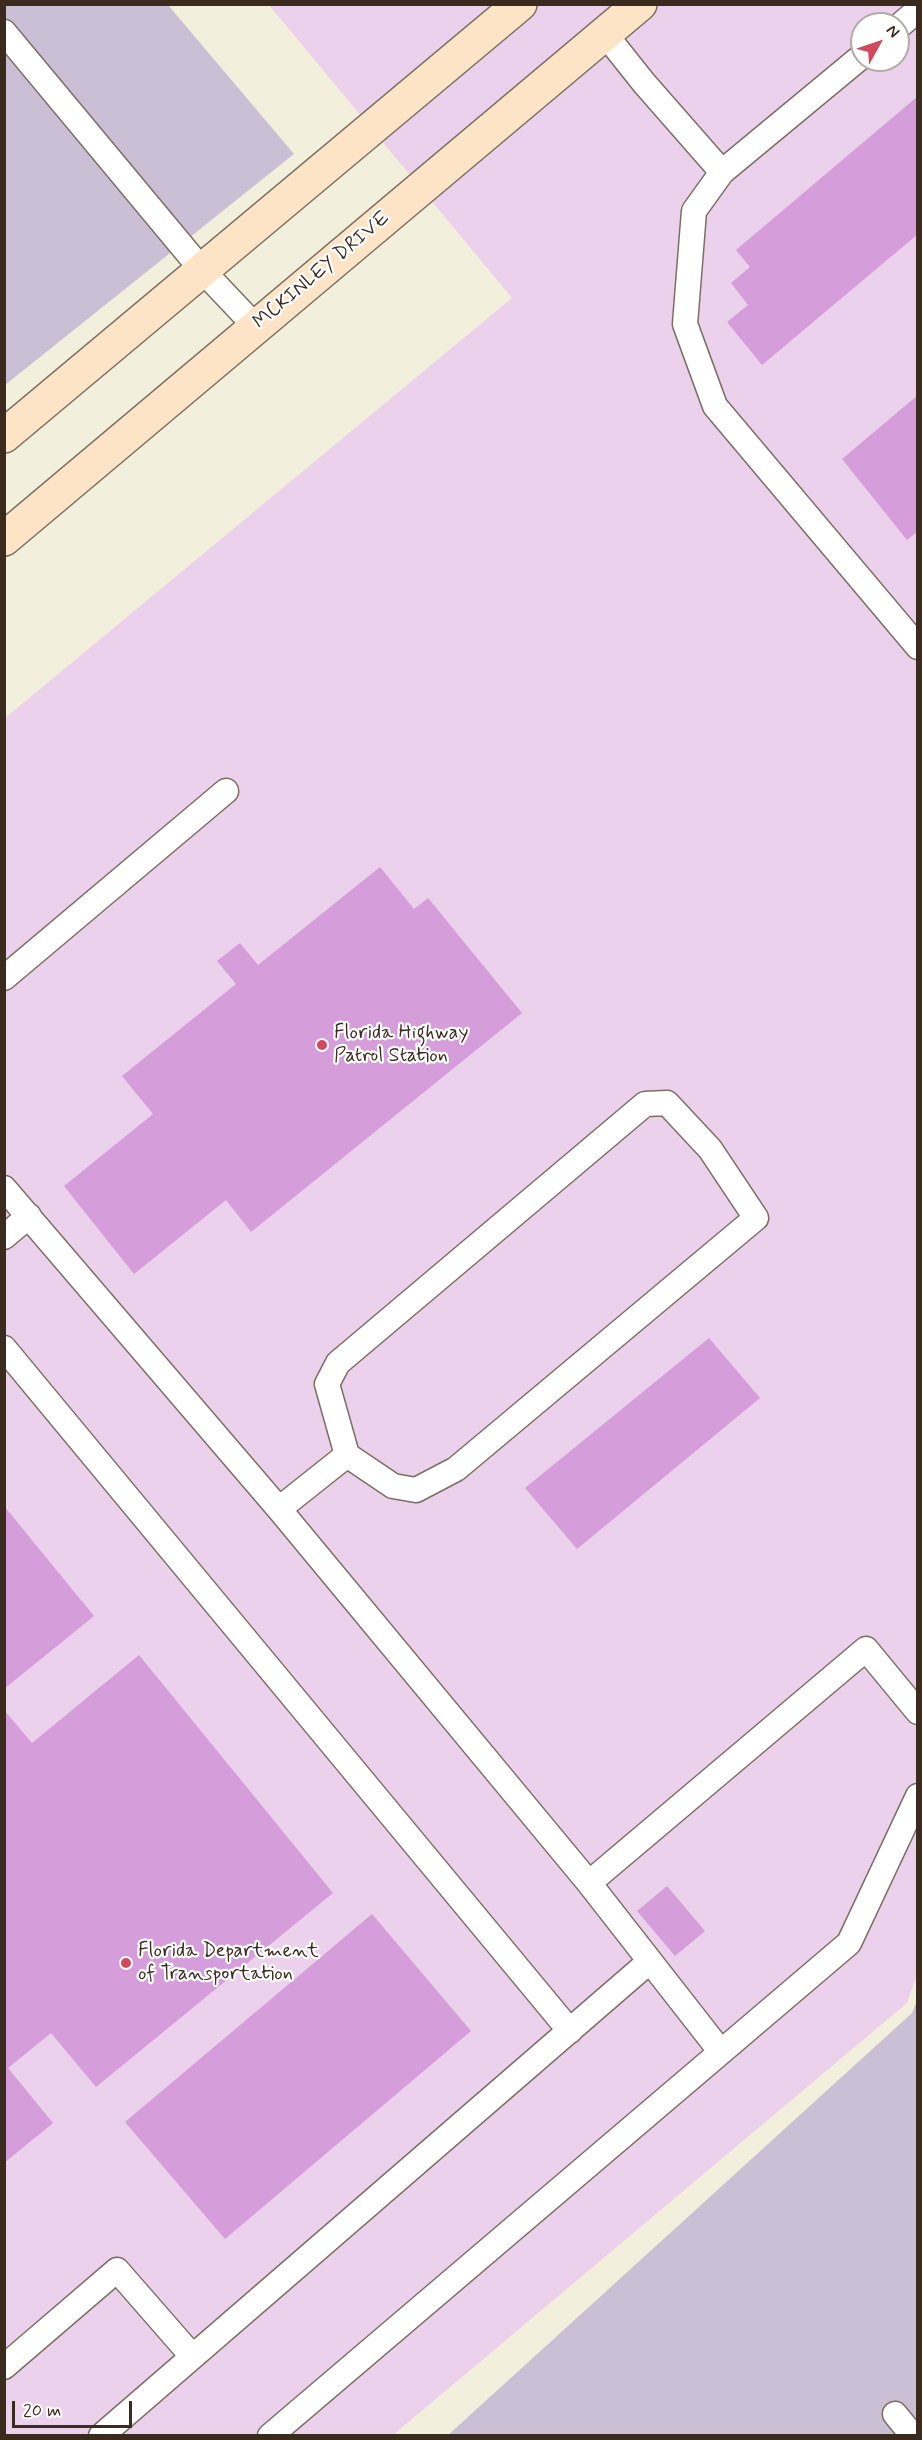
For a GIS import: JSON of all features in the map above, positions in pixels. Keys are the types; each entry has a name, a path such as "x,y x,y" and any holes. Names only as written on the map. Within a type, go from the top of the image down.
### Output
{"main road":[{"path":"4,436 520,4"},
{"name":"MCKINLEY DRIVE","path":"4,538 640,4"}],"lane":[{"path":"4,32 202,270 256,327"},
{"path":"605,34 644,83 722,172"},
{"path":"850,66 722,172 694,211 685,324 715,406 914,634"},
{"path":"4,978 226,791"},
{"path":"645,1104 667,1104 710,1149 756,1218 456,1469 416,1490 393,1486 347,1455 327,1384 338,1363 645,1104"},
{"path":"4,1188 279,1509 589,1883 721,2052"},
{"path":"4,1237 28,1216"},
{"path":"4,1348 570,2031"},
{"path":"279,1509 347,1455"},
{"path":"589,1883 866,1649 918,1712"},
{"path":"270,2436 849,1943 918,1796"},
{"path":"101,2436 650,1960"},
{"path":"4,2367 117,2270 192,2356"},
{"path":"895,2414 914,2436"}],"shaded area":[{"path":"5,5 168,5 294,154 5,385"},
{"path":"269,5 917,5 917,1975 907,2003 393,2435 5,2436 5,718 512,298"},
{"path":"917,2000 917,2435 447,2436 912,2013"}],"building":[{"path":"918,96 918,234 762,365 727,322 748,305 731,283 750,267 736,250"},
{"path":"918,395 918,531 907,540 842,459"},
{"name":"Florida Highway Patrol Station","path":"380,867 414,909 428,898 522,1013 251,1232 226,1200 134,1274 64,1186 153,1114 122,1076 236,984 217,961 240,943 258,965"},
{"path":"709,1338 760,1398 577,1549 525,1488"},
{"path":"4,1506 94,1616 4,1689"},
{"name":"Florida Department of Transportation","path":"139,1655 333,1893 96,2087 51,2033 8,2068 53,2123 4,2163 4,1710 32,1743"},
{"path":"667,1886 705,1931 675,1956 637,1911"},
{"path":"372,1914 471,2031 225,2239 125,2122"}],"place":[{"name":"Florida Highway Patrol Station","path":"322,1045"},
{"name":"Florida Department of Transportation","path":"126,1963"}]}
